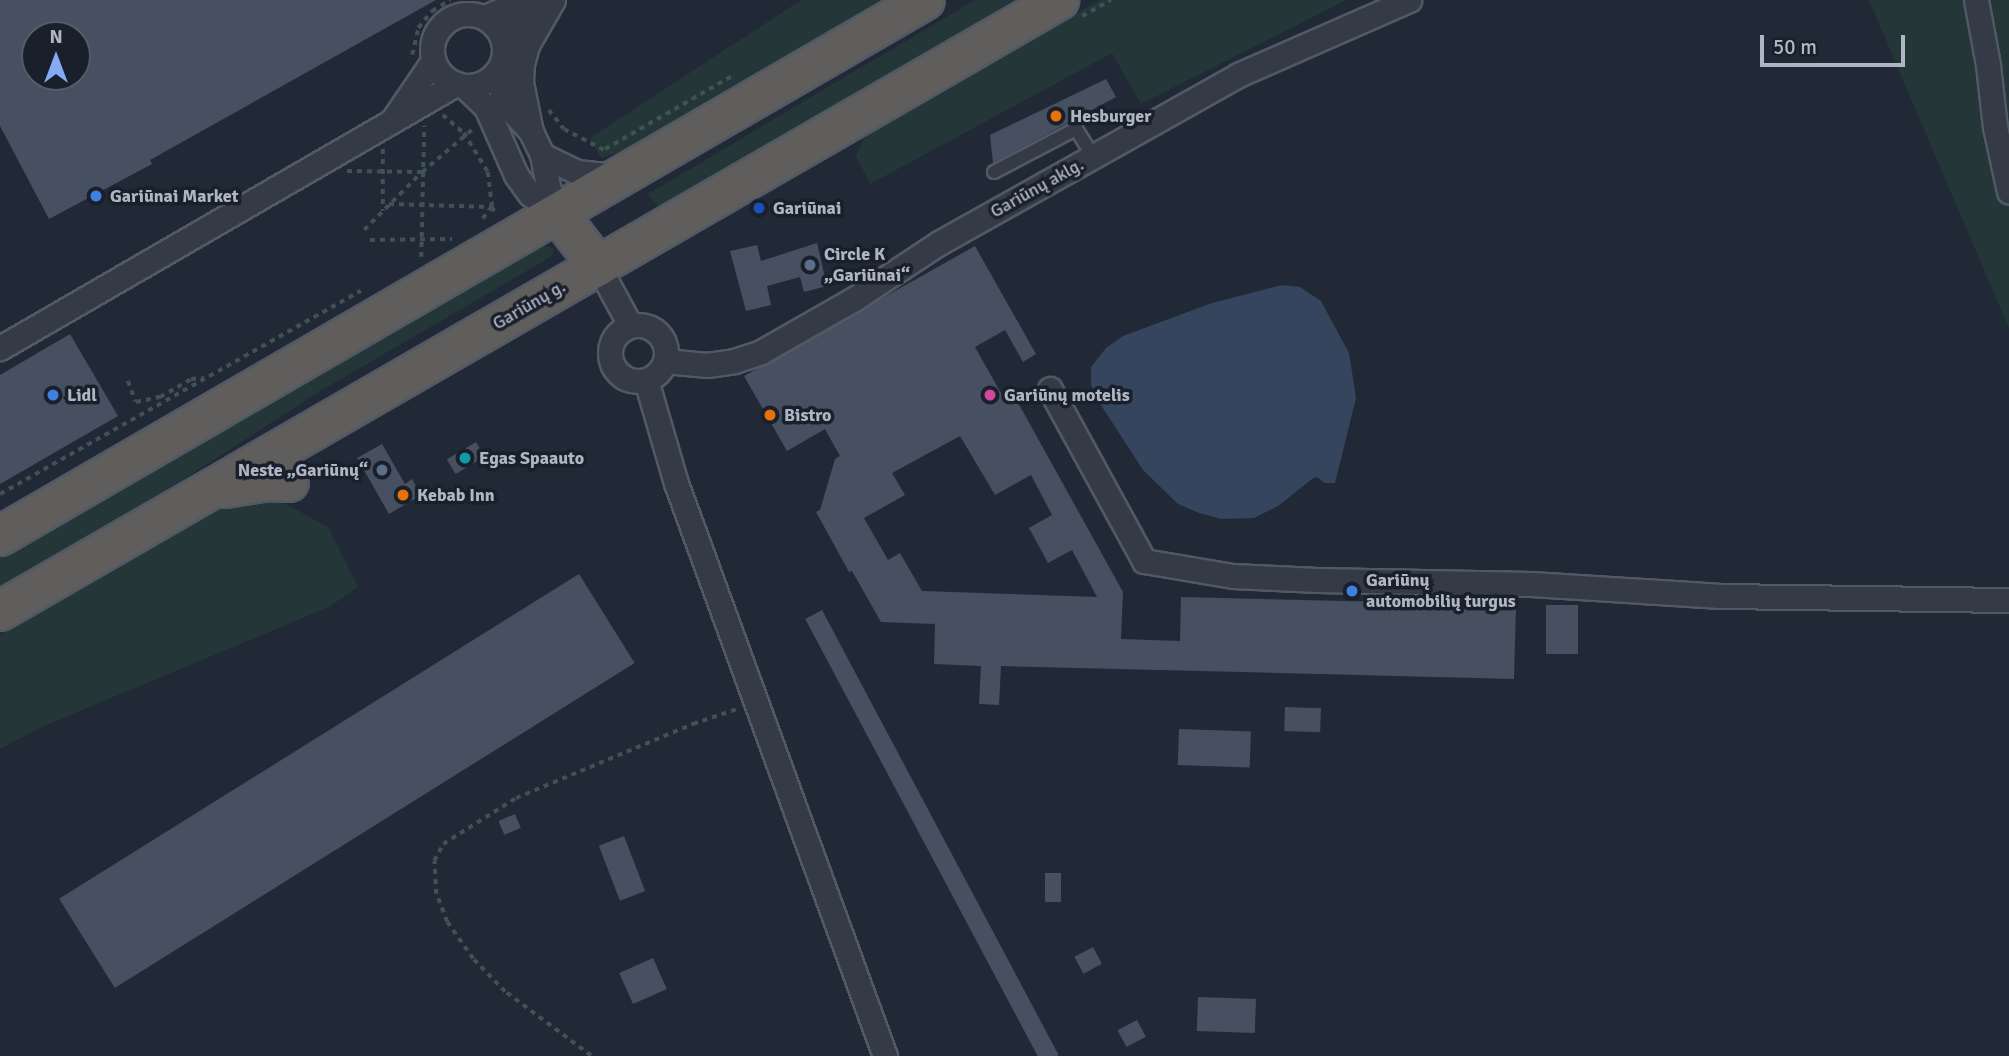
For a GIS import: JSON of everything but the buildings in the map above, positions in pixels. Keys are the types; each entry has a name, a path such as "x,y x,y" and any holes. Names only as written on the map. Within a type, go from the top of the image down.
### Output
{"highway":[{"path":"0,536 558,214 613,163 925,0"},
{"name":"Gariūnų g.","path":"0,611 1059,0"},
{"path":"845,154 861,114"},
{"path":"558,214 598,266"},
{"path":"202,494 268,481 289,482"}],"street":[{"path":"485,17 524,0"},
{"path":"504,42 524,17 544,0"},
{"path":"552,0 527,45 521,82 531,132 542,156 548,187 558,214"},
{"name":"Gariūnų aklg.","path":"665,361 707,365 734,361 761,352 854,299 939,243 1238,75 1409,0"},
{"path":"1976,0 1989,65 1995,127 2009,191"},
{"path":"0,348 389,122 461,85 489,80 498,71 505,52 504,42 500,32 485,17 464,13 445,22 433,40 433,61 445,78 461,85 478,97 492,118 516,175 530,194 558,214"},
{"path":"389,122 433,61"},
{"path":"498,71 501,90 509,108 531,132"},
{"path":"542,156 577,172 613,163"},
{"path":"598,266 630,326"},
{"path":"630,326 647,326 660,335 667,352 665,361 654,376 646,380 627,379 620,375 610,359 610,350 616,335 630,326"},
{"path":"646,380 676,483 885,1056"},
{"path":"1050,389 1144,561 1233,576 1317,580 1531,584 1721,596 2009,600"}],"lane":[{"path":"994,172 1076,129 1094,156"}],"path":[{"path":"407,65 418,28 432,10 450,0"},
{"path":"544,101 564,129 613,163"},
{"path":"421,257 424,118"},
{"path":"383,211 383,171 389,122"},
{"path":"364,230 464,133 488,172 492,207 477,225"},
{"path":"344,171 422,172"},
{"path":"389,204 492,207"},
{"path":"442,245 462,235"},
{"path":"370,240 453,240"},
{"path":"409,264 432,251"},
{"path":"0,494 361,291"},
{"path":"128,381 136,402 160,397 191,379 206,378"},
{"path":"591,1056 505,992 473,959 447,922 436,894 433,861 443,844 516,798 693,724 756,702"}],"shaded area":[{"path":"801,0 890,0 640,146 601,158 590,138"},
{"path":"975,0 1017,0 664,204 657,206 648,194"},
{"path":"1100,0 1346,0 1141,104 1112,53 870,184 856,156 864,138 875,129"},
{"path":"1869,0 2009,0 2009,329"},
{"path":"541,245 553,248 553,254 549,258 317,393 159,495 0,588 0,556"},
{"path":"238,496 271,496 328,527 358,587 329,607 44,726 0,749 0,634"}],"water":[{"path":"1282,285 1300,287 1321,301 1349,353 1356,398 1335,483 1325,483 1317,477 1312,479 1278,506 1254,518 1221,519 1199,513 1178,504 1143,470 1097,399 1091,385 1091,367 1106,348 1123,336 1212,303"}],"place":[{"name":"Hesburger","path":"1056,116"},
{"name":"Gariūnai Market","path":"96,196"},
{"name":"Gariūnai","path":"759,208"},
{"name":"Circle K „Gariūnai“","path":"810,265"},
{"name":"Lidl","path":"53,395"},
{"name":"Gariūnų motelis","path":"990,395"},
{"name":"Bistro","path":"770,415"},
{"name":"Egas Spaauto","path":"465,458"},
{"name":"Neste „Gariūnų“","path":"382,470"},
{"name":"Kebab Inn","path":"403,495"},
{"name":"Gariūnų automobilių turgus","path":"1352,591"}]}
